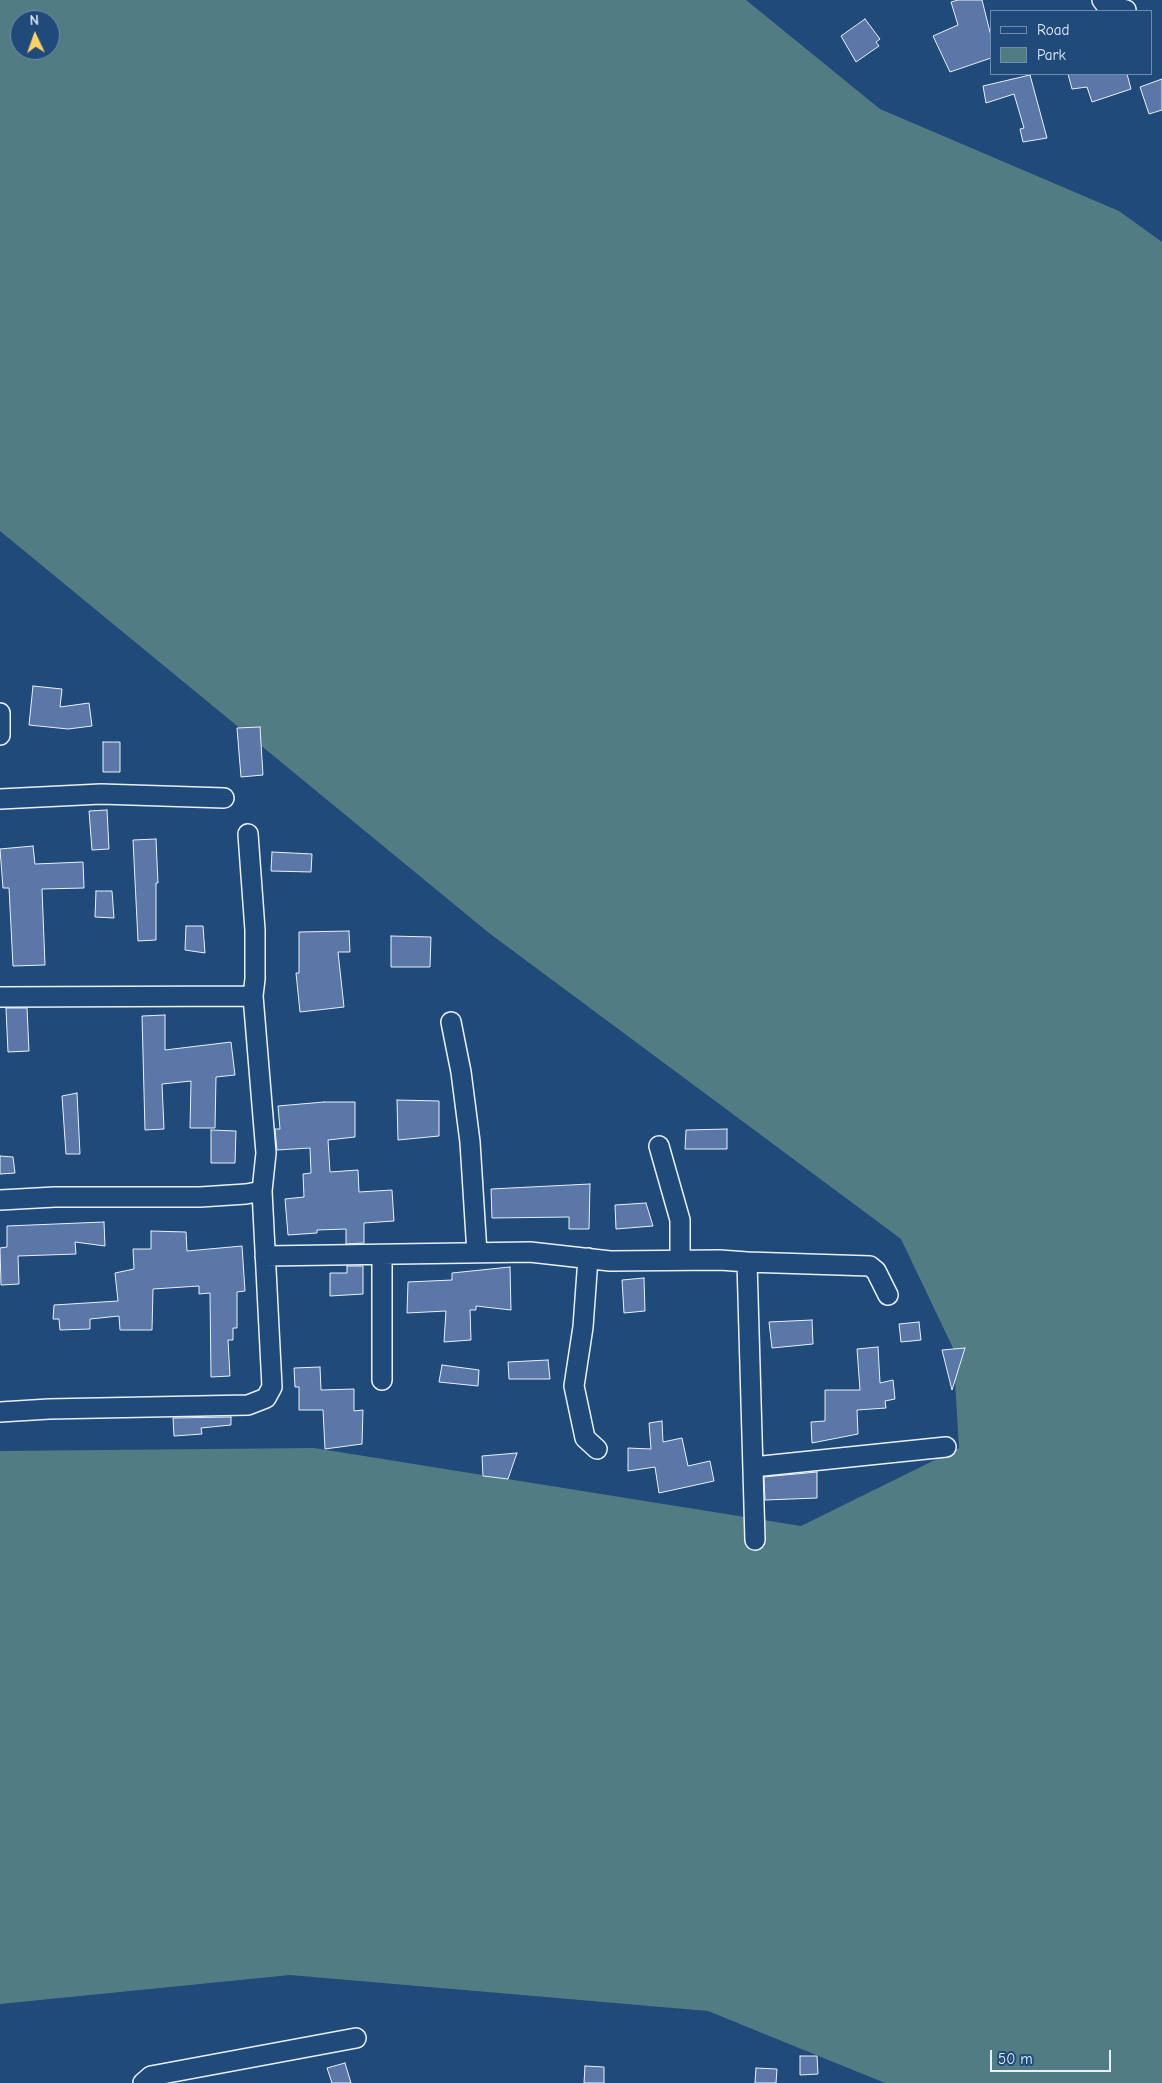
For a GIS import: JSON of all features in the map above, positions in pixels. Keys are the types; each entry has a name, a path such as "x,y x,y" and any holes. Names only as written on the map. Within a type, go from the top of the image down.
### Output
{"street":[{"path":"1102,0 1106,5 1126,10"},
{"path":"0,713 0,735"},
{"path":"0,799 101,794 224,798"},
{"path":"0,1412 248,1404 266,1398 272,1387 262,1191 266,1153 253,996 255,940 248,834"},
{"path":"0,997 115,995 253,996"},
{"path":"451,1022 461,1072 470,1142 477,1253"},
{"path":"658,1146 680,1220 680,1260"},
{"path":"0,1200 55,1197 200,1197 262,1191"},
{"path":"265,1256 530,1252 610,1261 680,1260 870,1266 876,1271 888,1295"},
{"path":"382,1255 382,1380"},
{"path":"588,1258 583,1327 574,1386 585,1438 597,1449"},
{"path":"747,1262 755,1540"},
{"path":"753,1467 946,1447"},
{"path":"143,2083 151,2076 356,2038"}],"green space":[{"path":"0,0 746,0 880,109 1119,211 1162,242 1162,2083 885,2083 708,2011 290,1975 0,2004 0,1451 314,1448 801,1526 959,1448 953,1348 901,1239 489,933 0,531"}],"building":[{"path":"958,0 982,0 990,32 990,58 950,72 933,36 958,25 951,2"},
{"path":"865,19 880,39 876,42 879,46 856,62 841,36"},
{"path":"1030,75 1047,138 1023,142 1020,129 1024,128 1014,94 986,103 983,86"},
{"path":"1068,75 1127,75 1131,89 1092,102 1087,87 1072,89"},
{"path":"1162,79 1162,110 1149,114 1140,87"},
{"path":"33,686 62,689 60,707 89,703 92,726 68,729 29,725"},
{"path":"260,727 263,775 241,777 237,728"},
{"path":"103,742 120,742 120,772 103,772"},
{"path":"107,810 109,849 92,850 89,811"},
{"path":"156,839 158,883 156,883 156,940 138,941 133,840"},
{"path":"33,846 35,864 83,862 84,888 42,889 45,965 13,966 9,888 3,888 0,849"},
{"path":"272,852 312,854 311,872 271,871"},
{"path":"96,891 112,891 114,918 95,917"},
{"path":"186,926 203,926 205,953 185,950"},
{"path":"349,931 350,952 338,952 344,1007 300,1012 296,973 299,973 299,932"},
{"path":"391,936 431,937 430,967 391,967"},
{"path":"6,1008 27,1008 29,1051 8,1052"},
{"path":"165,1015 165,1050 231,1042 235,1075 216,1077 215,1128 190,1128 191,1081 162,1084 164,1129 145,1130 142,1016"},
{"path":"77,1093 80,1154 66,1154 62,1096"},
{"path":"397,1100 439,1101 439,1136 398,1140"},
{"path":"324,1102 355,1102 355,1137 328,1140 330,1172 358,1170 359,1192 392,1190 394,1221 364,1223 364,1243 346,1244 346,1229 317,1230 317,1233 288,1235 285,1199 304,1197 303,1174 311,1173 310,1148 277,1150 275,1129 280,1129 278,1106"},
{"path":"727,1129 727,1149 685,1149 686,1130"},
{"path":"211,1130 236,1131 235,1163 211,1163"},
{"path":"0,1156 13,1157 15,1173 0,1174"},
{"path":"590,1184 589,1229 569,1229 569,1217 492,1218 491,1189"},
{"path":"646,1203 653,1226 616,1229 615,1205"},
{"path":"104,1222 105,1246 75,1242 76,1254 18,1256 19,1284 1,1285 0,1248 7,1247 7,1226"},
{"path":"151,1231 186,1232 187,1251 242,1246 245,1291 237,1292 237,1328 233,1328 233,1340 228,1340 230,1376 211,1377 210,1293 199,1294 199,1286 153,1289 152,1330 120,1330 119,1316 90,1319 90,1329 60,1330 59,1319 53,1319 54,1305 118,1301 115,1273 134,1269 133,1249 151,1249"},
{"path":"347,1266 363,1266 363,1294 330,1296 330,1273 347,1273"},
{"path":"510,1267 511,1310 476,1306 476,1310 470,1310 471,1340 444,1342 446,1311 407,1313 408,1282 452,1280 452,1273"},
{"path":"644,1278 645,1311 624,1313 622,1280"},
{"path":"812,1320 813,1344 772,1348 769,1322"},
{"path":"919,1322 921,1340 901,1342 899,1324"},
{"path":"878,1347 880,1383 893,1380 895,1399 885,1401 886,1408 857,1410 858,1434 812,1443 811,1422 825,1421 825,1390 860,1390 857,1349"},
{"path":"965,1348 952,1390 942,1350"},
{"path":"548,1360 550,1379 509,1379 508,1362"},
{"path":"442,1365 479,1370 478,1386 439,1382"},
{"path":"320,1367 321,1390 354,1389 354,1411 363,1410 362,1444 325,1449 323,1410 299,1410 299,1387 295,1387 294,1368"},
{"path":"231,1417 231,1425 201,1428 202,1434 174,1436 173,1418"},
{"path":"662,1421 663,1442 682,1438 688,1466 710,1461 714,1481 659,1493 655,1467 628,1471 628,1448 651,1449 649,1423"},
{"path":"517,1453 508,1479 483,1476 482,1456"},
{"path":"817,1472 817,1498 765,1500 764,1477"},
{"path":"800,2056 817,2056 818,2074 800,2075"},
{"path":"345,2063 351,2083 332,2083 327,2068"},
{"path":"585,2066 604,2067 604,2083 584,2083"},
{"path":"756,2068 777,2069 776,2083 755,2083"}]}
